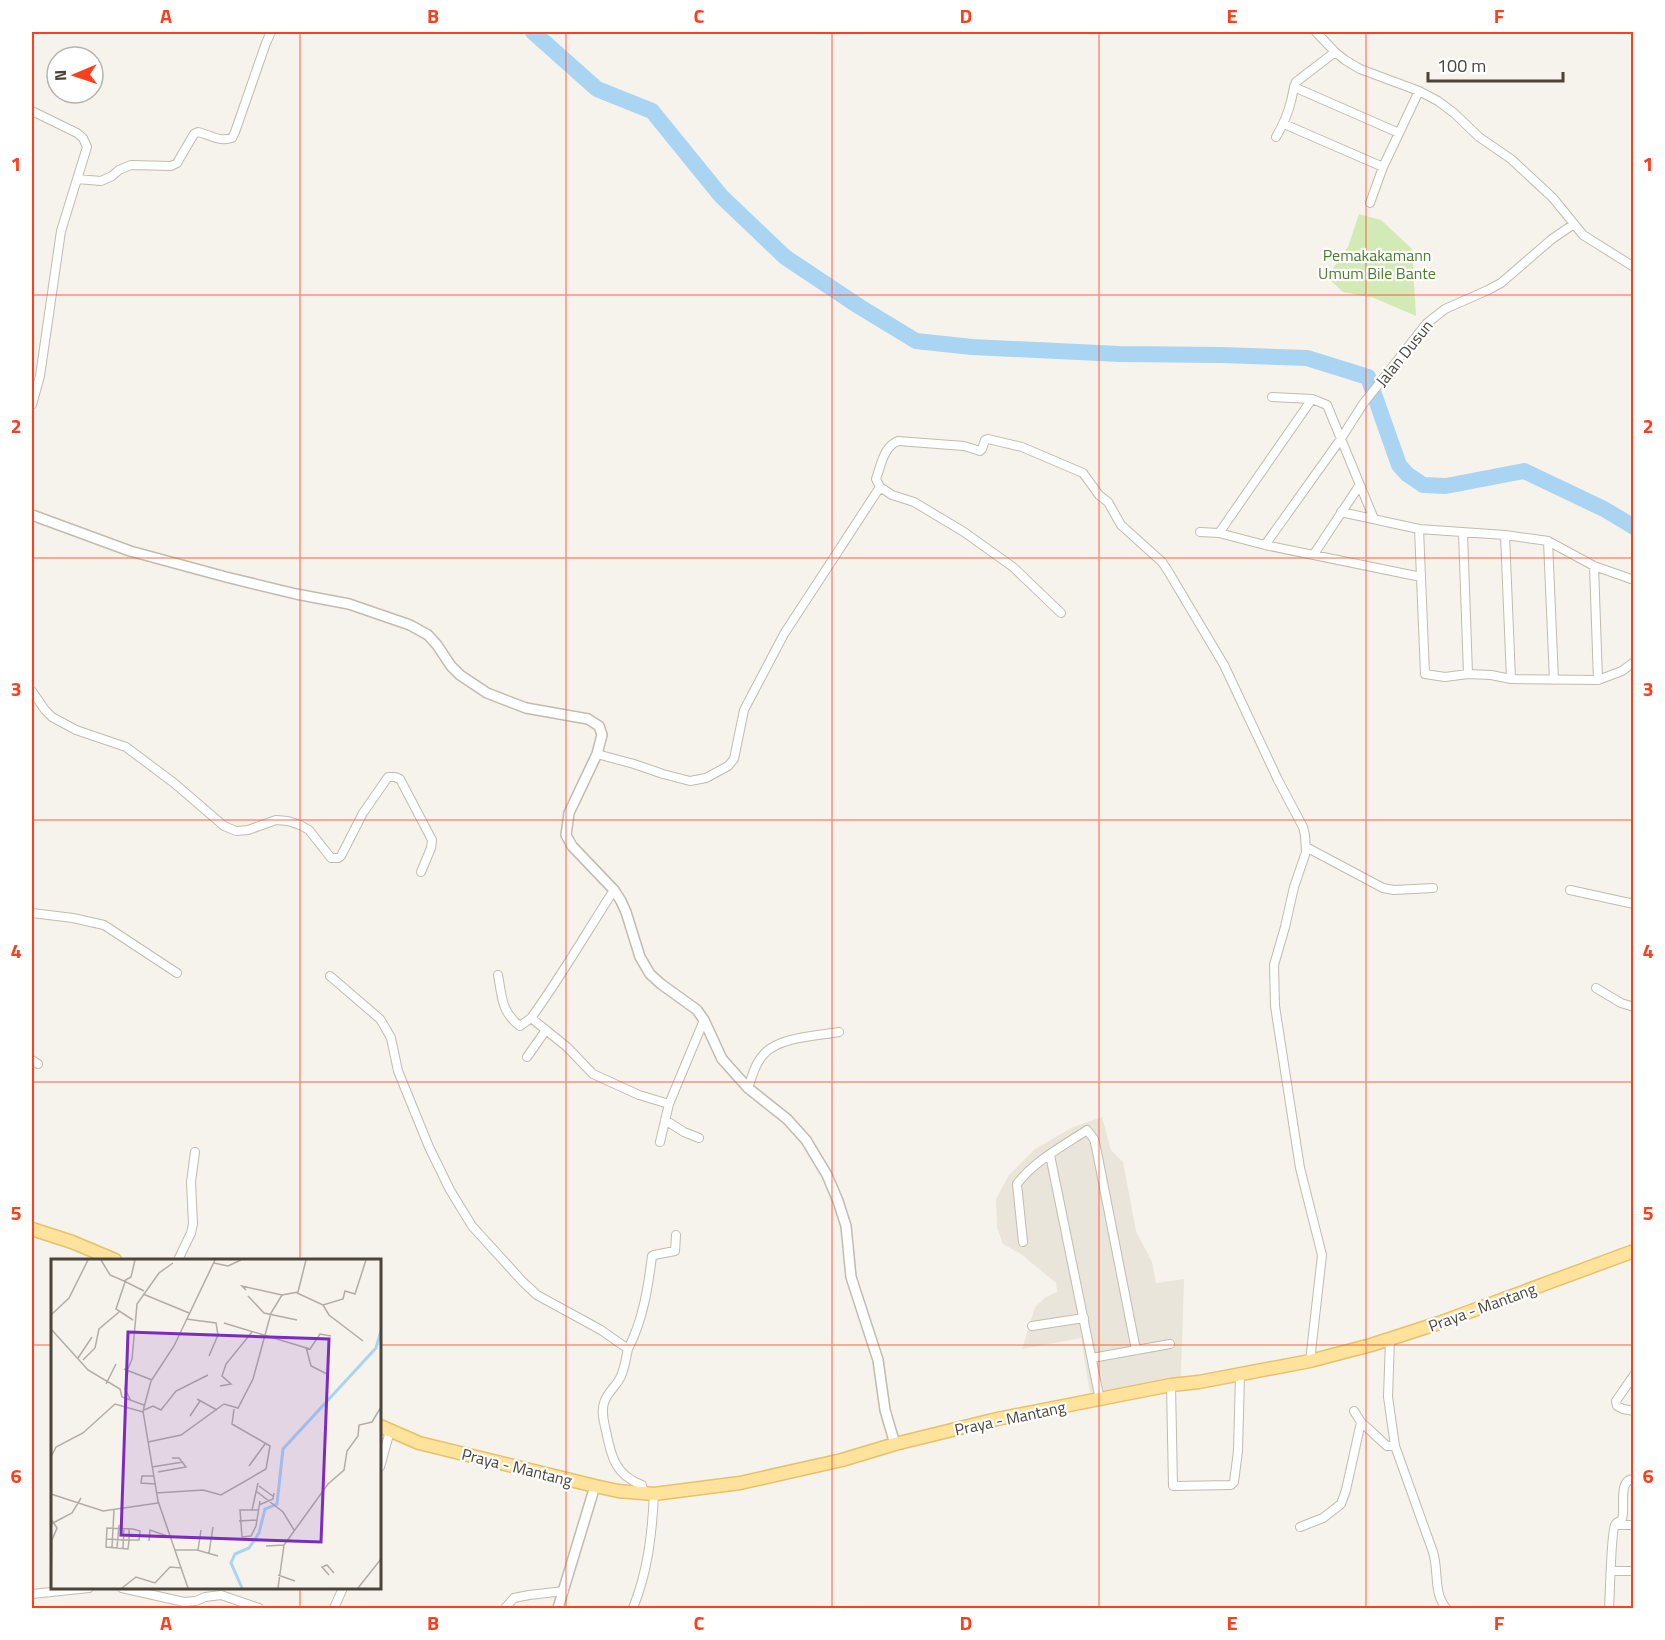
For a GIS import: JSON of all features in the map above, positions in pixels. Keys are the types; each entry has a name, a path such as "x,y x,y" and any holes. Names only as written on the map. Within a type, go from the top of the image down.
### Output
{"main road":[{"path":"32,1229 113,1259"},
{"name":"Praya - Mantang","path":"385,1429 419,1443 595,1486 649,1494 740,1483 842,1460 895,1444 997,1419 1310,1361 1439,1323 1634,1251"}],"street":[{"path":"77,179 101,181 130,165 171,166 177,163 194,134 198,132 215,139 232,138 271,32"},
{"path":"1316,32 1335,52 1360,69 1419,91 1438,101 1479,137 1511,159 1553,198 1583,235 1634,267"},
{"path":"1276,137 1284,123 1296,82 1335,52"},
{"path":"1294,87 1399,133"},
{"path":"1370,203 1383,167 1419,91"},
{"path":"32,111 77,133 83,138 87,147 62,231 40,376 32,405"},
{"path":"1284,123 1383,167"},
{"name":"Jalan Dusun","path":"1265,545 1363,404 1434,315 1501,283 1552,239 1574,224"},
{"path":"1272,397 1312,399 1327,405 1374,519"},
{"path":"1219,533 1312,399"},
{"path":"1062,613 1013,567 964,532 923,506 892,495 879,487 876,479 887,449 898,441 964,446 980,451 985,440 988,439 1022,447 1083,473 1099,495 1108,502 1121,525 1162,562 1174,580 1224,665 1278,780 1303,827 1306,848 1276,956 1274,981 1275,1006 1285,1078 1300,1168 1322,1256 1310,1361"},
{"path":"1314,554 1359,486"},
{"path":"597,754 690,781 706,778 728,766 734,759 744,710 784,634 879,487"},
{"path":"1341,512 1419,529 1505,535 1548,541 1594,566 1634,580"},
{"path":"32,515 130,551 226,577 349,604 410,625 428,635 460,675 487,693 526,708 588,719 599,726 602,735 597,754 569,813 566,835 572,846 614,890 626,912 645,968 661,984 697,1010 722,1059 748,1088 787,1119 806,1140 827,1175 846,1226 851,1277 878,1360 885,1410 895,1444"},
{"path":"1419,529 1425,674 1445,678 1468,674 1511,679 1598,680 1622,671 1634,662"},
{"path":"1200,532 1219,533 1265,545 1421,577"},
{"path":"1463,532 1468,674"},
{"path":"1505,535 1511,679"},
{"path":"1548,541 1554,680"},
{"path":"1594,566 1598,680"},
{"path":"32,691 52,717 76,730 126,747 174,783 224,826 236,831 248,830 276,820 288,821 309,830 331,858 341,856 363,813 388,777 400,779 432,840 421,872"},
{"path":"1306,848 1383,888 1394,890 1433,888"},
{"path":"498,975 506,1012 520,1026 531,1018 555,985 614,890"},
{"path":"1570,890 1634,904"},
{"path":"32,914 73,918 104,925 177,973"},
{"path":"330,976 375,1014 386,1029 391,1038 404,1086 429,1147 450,1190 472,1226 537,1295 601,1330 628,1348"},
{"path":"1596,988 1621,1003 1634,1007"},
{"path":"531,1018 567,1047 594,1074 639,1095 669,1104"},
{"path":"660,1142 669,1104 704,1020"},
{"path":"527,1057 546,1030"},
{"path":"748,1088 758,1062 768,1050 781,1043 839,1032"},
{"path":"665,1120 699,1138"},
{"path":"1023,1242 1017,1184 1022,1177 1050,1155 1087,1130 1094,1139 1136,1350"},
{"path":"178,1259 193,1224 191,1182 195,1152"},
{"path":"1050,1155 1100,1400"},
{"path":"633,1608 644,1579 651,1541 649,1494 643,1487 629,1480 612,1457 603,1406 621,1376 628,1348 645,1302 652,1256 675,1251 676,1235"},
{"path":"1032,1326 1084,1318"},
{"path":"1390,1339 1388,1397 1395,1446 1433,1552 1436,1562 1437,1593 1446,1608"},
{"path":"1092,1358 1170,1344"},
{"path":"1171,1385 1173,1486 1231,1485 1234,1482 1238,1451 1240,1375"},
{"path":"1634,1375 1616,1401 1617,1406 1634,1411"},
{"path":"1354,1411 1361,1422 1387,1446 1395,1446"},
{"path":"1300,1527 1323,1518 1341,1504 1361,1422"},
{"path":"381,1459 385,1429"},
{"path":"1609,1608 1612,1540 1615,1525 1622,1517 1626,1481 1634,1479"},
{"path":"558,1608 595,1486"},
{"path":"1615,1525 1634,1525"},
{"path":"1611,1571 1634,1571"},
{"path":"32,1594 73,1589"},
{"path":"130,1589 184,1602 222,1595 259,1608"},
{"path":"334,1608 342,1589"},
{"path":"505,1608 514,1598 529,1594 564,1591"}],"shaded area":[{"path":"1102,1117 1111,1150 1123,1162 1136,1231 1152,1262 1156,1283 1184,1279 1181,1377 1090,1393 1081,1338 1022,1349 1035,1307 1046,1297 1057,1292 1056,1283 1021,1254 1003,1244 997,1227 996,1199 1009,1175 1035,1149 1073,1127"}],"green space":[{"name":"Pemakakamann Umum Bile Bante","path":"1359,214 1381,220 1412,249 1416,316 1374,298 1343,292 1327,277 1348,247"}],"waterway":[{"path":"533,32 597,89 652,111 721,196 785,257 916,341 972,347 1119,354 1307,358 1368,377 1399,465 1423,485 1446,486 1524,471 1604,509 1634,527"}]}
